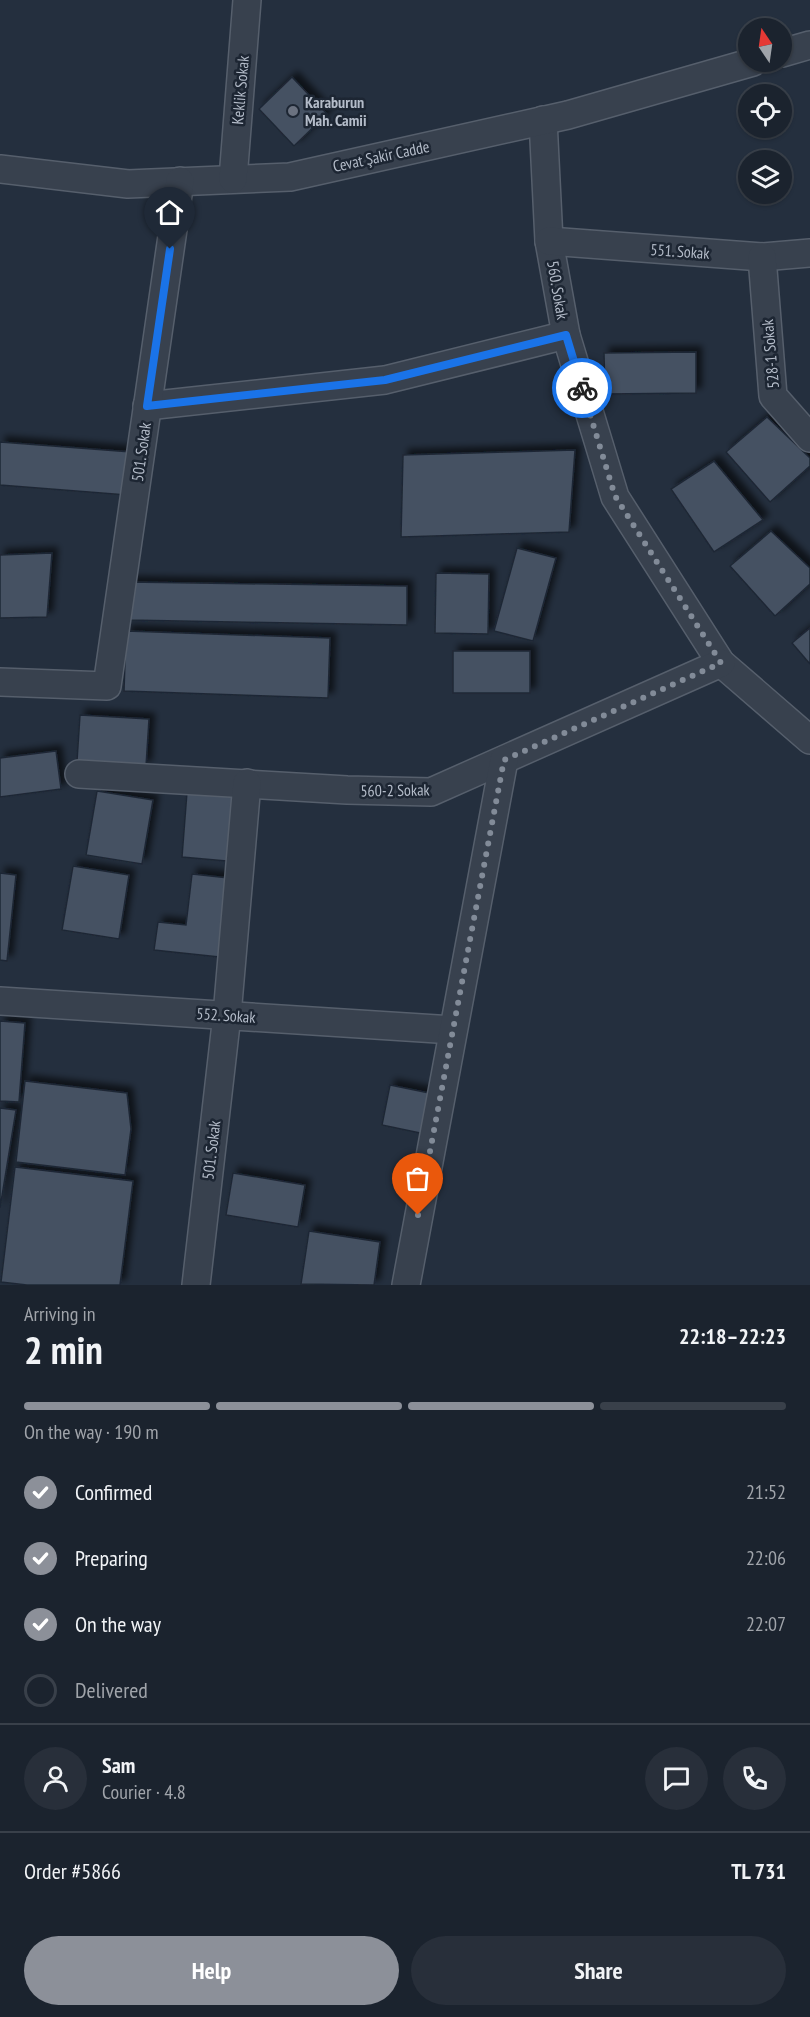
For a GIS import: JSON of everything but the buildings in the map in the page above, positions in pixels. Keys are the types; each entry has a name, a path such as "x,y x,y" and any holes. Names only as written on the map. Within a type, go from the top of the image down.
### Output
{"street":[{"name":"Keklik Sokak","path":"233,179 247,0"},
{"path":"792,50 810,45"},
{"name":"Cevat Şakir Cadde","path":"0,169 128,184 290,177 568,115 738,66"},
{"name":"560. Sokak","path":"543,120 549,241 566,335 615,496 721,663 810,740"},
{"name":"501. Sokak","path":"0,682 106,686 180,182"},
{"name":"551. Sokak","path":"549,241 762,257 810,253"},
{"name":"528-1 Sokak","path":"762,257 773,396 810,438"},
{"path":"147,406 385,380 566,335"},
{"name":"560-2 Sokak","path":"80,774 347,790 430,792 721,663"},
{"path":"406,1285 504,760"},
{"name":"501. Sokak","path":"196,1285 227,1015 247,783"},
{"name":"552. Sokak","path":"0,1000 453,1030"}],"way so far":[{"path":"418,1215 504,760 721,663 615,496 582,388"}],"place":[{"name":"Karaburun Mah. Camii","path":"293,111"}],"route":[{"path":"170,249 147,406 385,380 566,335 582,388"}]}
